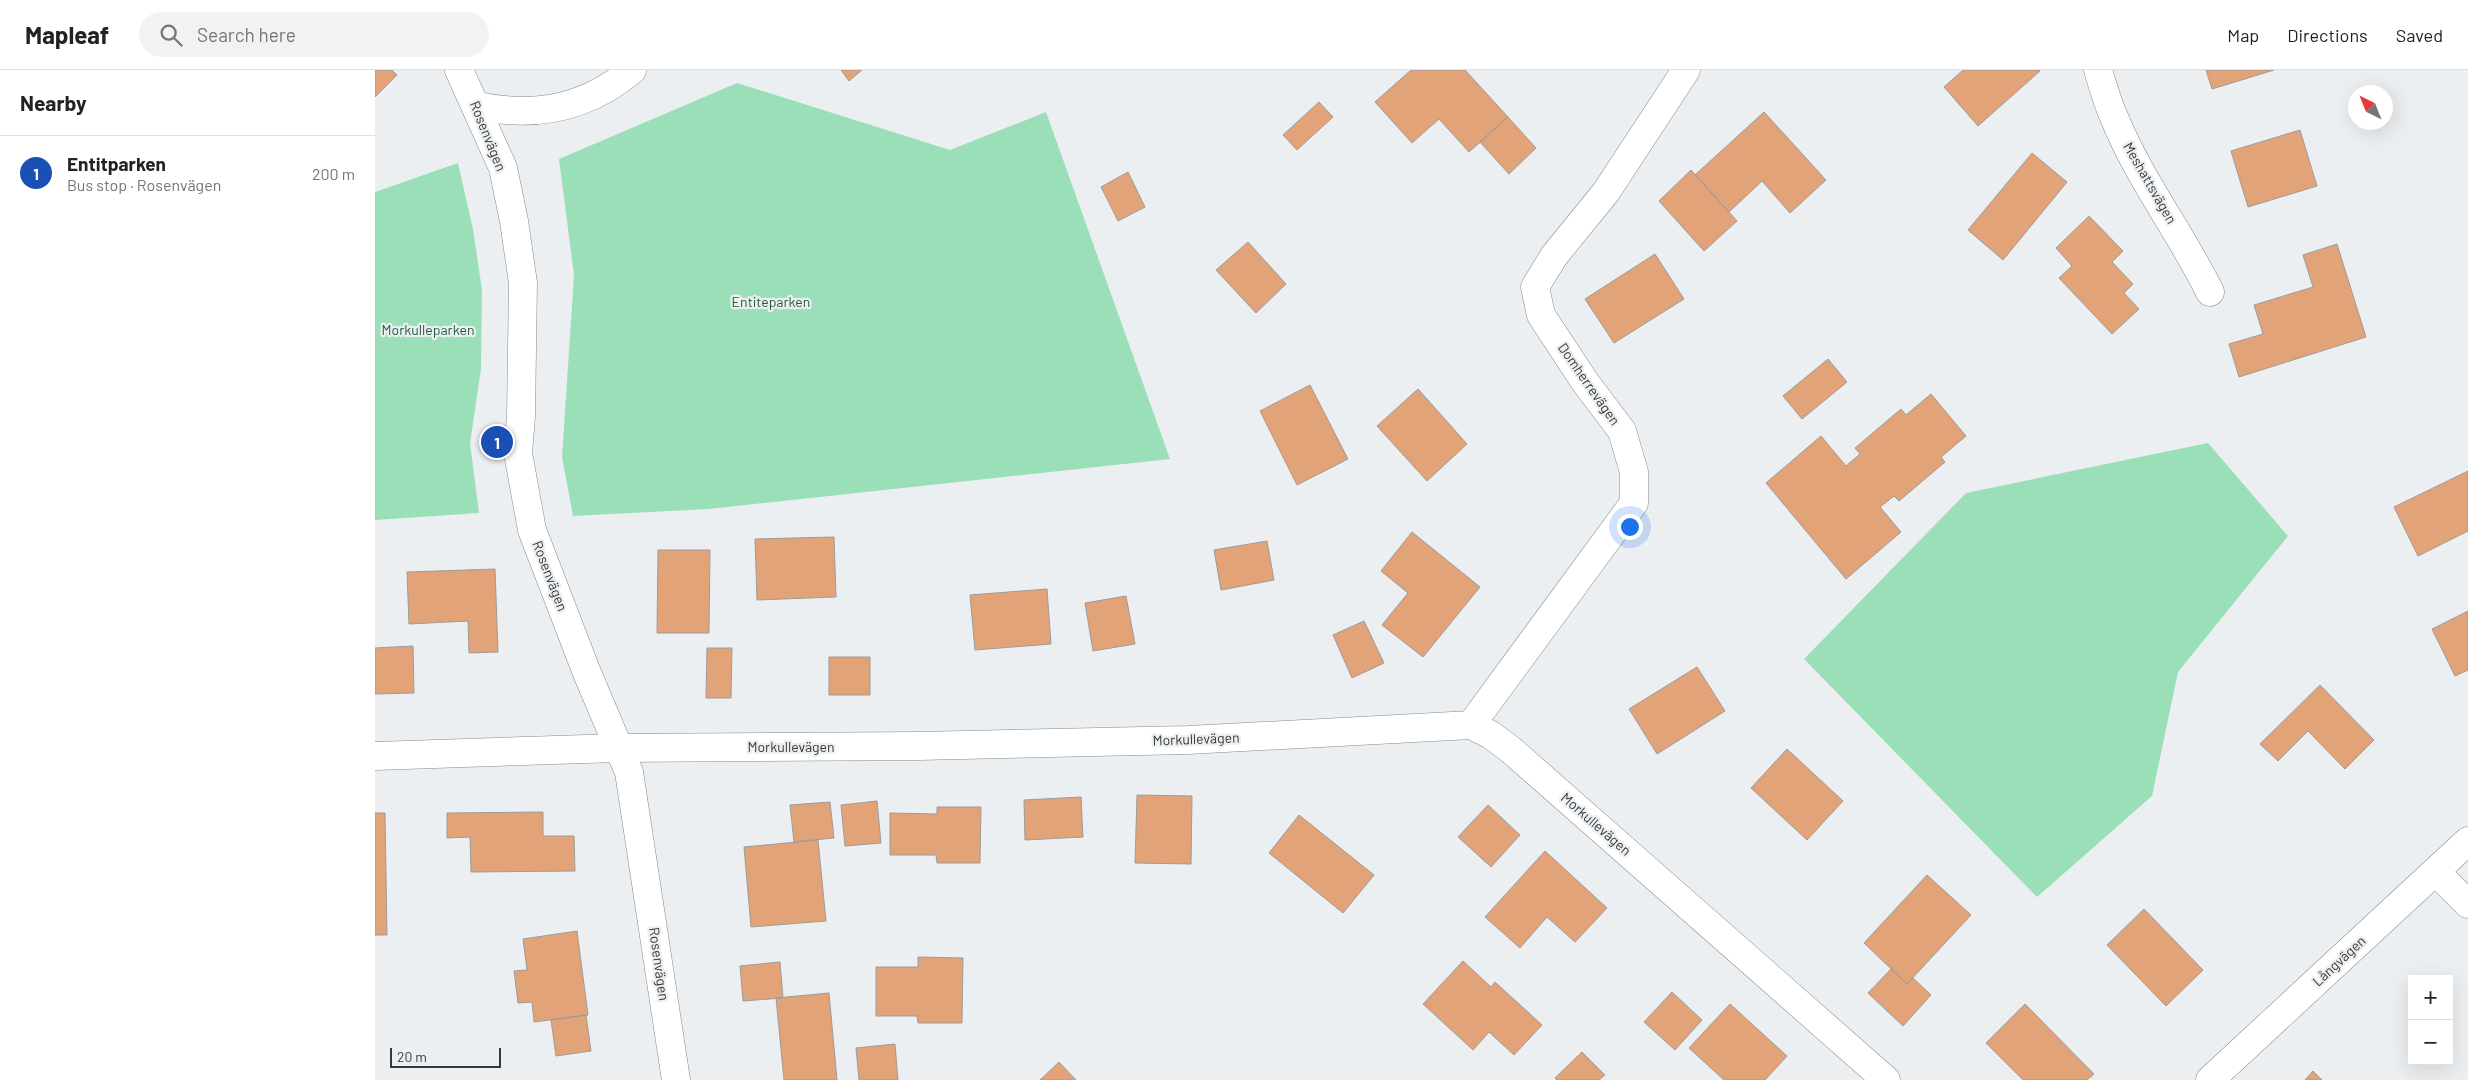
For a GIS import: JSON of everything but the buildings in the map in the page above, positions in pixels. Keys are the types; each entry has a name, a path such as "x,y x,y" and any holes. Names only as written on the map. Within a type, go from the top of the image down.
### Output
{"street":[{"name":"Rosenvägen","path":"459,70 477,106 503,168 523,283 521,416 518,453 532,530 617,748 629,772 676,1080"},
{"path":"477,106 503,112 547,110 586,100 632,70"},
{"name":"Domherrevägen","path":"1471,725 1634,503 1634,472 1622,431 1585,382 1541,315 1535,287 1554,256 1606,192 1686,70"},
{"name":"Meshattsvägen","path":"2098,70 2114,118 2146,181 2191,253 2210,292"},
{"name":"Morkullevägen","path":"375,756 617,748 929,746 1188,740 1471,725 1491,735 1517,755 1886,1080"},
{"name":"Långvägen","path":"2210,1080 2468,841"},
{"path":"2436,872 2468,904"}],"green space":[{"name":"Entiteparken","path":"737,83 950,150 1046,112 1170,459 709,509 573,516 562,457 574,275 559,159"},
{"name":"Morkulleparken","path":"458,163 473,229 482,290 481,369 470,443 479,513 375,520 375,192"},
{"path":"2208,443 2288,536 2178,672 2152,796 2037,897 1804,659 1966,493"}],"place":[{"name":"Entitparken","path":"497,442"}]}
